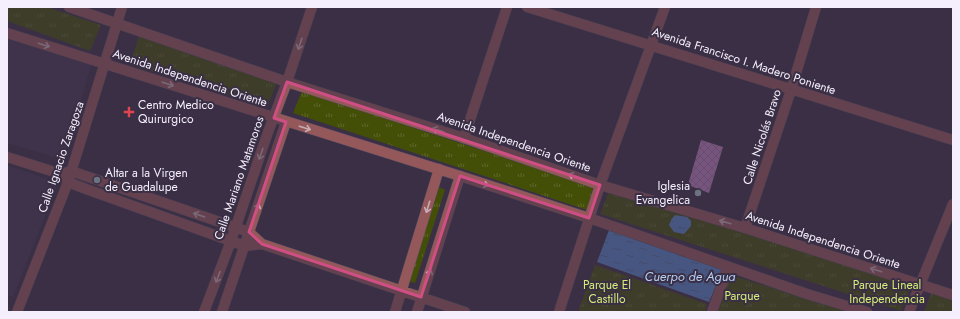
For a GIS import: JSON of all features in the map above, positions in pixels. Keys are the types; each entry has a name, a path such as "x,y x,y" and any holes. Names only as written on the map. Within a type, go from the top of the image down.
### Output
{"street":[{"name":"Avenida Independencia Oriente","path":"69,7 287,82 464,138 600,185 745,228 953,295"},
{"name":"Calle Ignacio Zaragoza","path":"17,312 67,176 105,64 122,7"},
{"name":"Calle Mariano Matamoros","path":"204,312 236,227 312,7"},
{"path":"464,138 506,7"},
{"name":"Avenida Francisco I. Madero Poniente","path":"527,7 953,140"},
{"path":"559,312 600,185 665,7"},
{"name":"Calle Nicolás Bravo","path":"745,228 791,90 816,7"},
{"name":"Avenida Independencia Oriente","path":"7,33 439,169 589,218 728,267 867,312"},
{"path":"222,312 286,122"},
{"path":"7,157 67,176 145,196 236,227 250,232 262,244"},
{"path":"396,312 439,169"},
{"path":"67,176 140,208 245,246 262,244 465,312"},
{"path":"417,312 460,176"},
{"path":"140,208 145,196"},
{"path":"909,312 953,204"},
{"path":"712,312 728,267"}],"highlighted area":[{"path":"287,82 600,185 589,218 460,176 421,297 262,244 249,232 286,122 274,118"}],"shaded area":[{"path":"7,39 91,65 64,160 7,143"},
{"path":"7,165 58,183 13,297 7,295"}],"green space":[{"path":"7,7 47,7 101,25 90,51 7,21"},
{"path":"139,35 277,83 267,107 130,65"},
{"path":"302,91 593,187 587,210 293,113"},
{"path":"439,187 445,190 415,283 407,281"},
{"name":"Parque Lineal Independencia","path":"609,191 912,284 901,311 600,214"},
{"name":"Parque El Castillo","path":"595,265 707,304 705,312 578,312"},
{"name":"Parque","path":"731,275 848,312 717,312"},
{"path":"931,293 953,300 953,312 924,312"}],"water":[{"path":"675,215 687,217 691,221 691,226 684,234 674,232 669,225"},
{"name":"Cuerpo de Agua","path":"609,230 723,269 709,302 597,262"}],"building":[{"path":"701,140 723,147 709,193 688,185"}],"place":[{"name":"Centro Medico Quirurgico","path":"129,112"},
{"name":"Altar a la Virgen de Guadalupe","path":"97,180"},
{"name":"Iglesia Evangelica","path":"698,193"}]}
